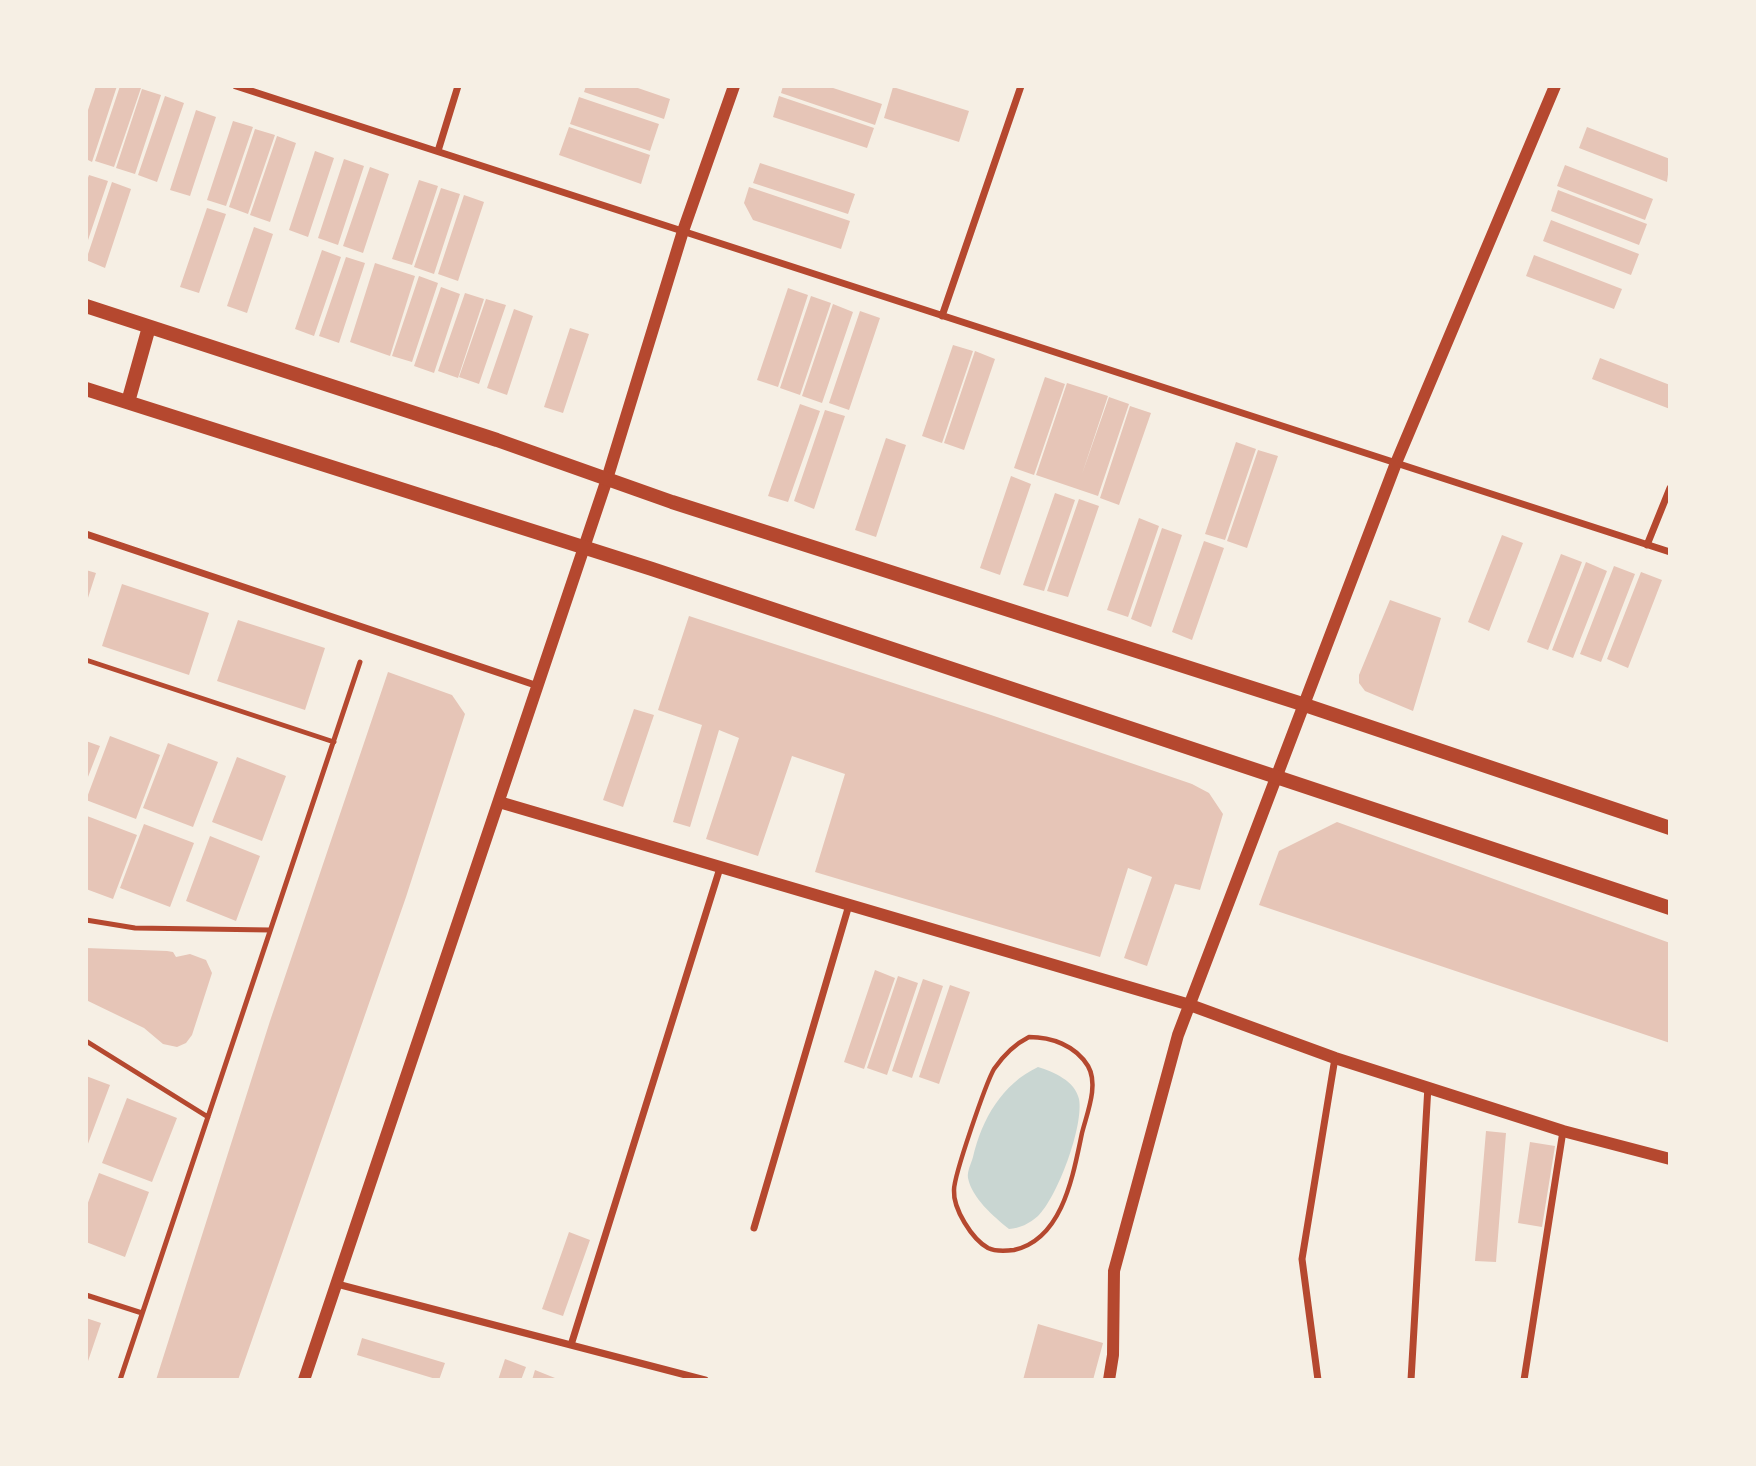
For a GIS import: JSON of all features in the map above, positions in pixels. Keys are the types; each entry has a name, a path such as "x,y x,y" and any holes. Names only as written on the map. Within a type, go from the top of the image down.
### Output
{"main road":[{"path":"86,306 497,440 672,502 1303,704 1670,828"},
{"path":"128,401 149,327"},
{"path":"86,388 584,548 1670,908"}],"street":[{"path":"236,86 1670,552"},
{"path":"438,151 458,86"},
{"path":"304,1380 584,548 683,231 733,86"},
{"path":"942,316 1021,86"},
{"path":"1109,1380 1113,1355 1114,1271 1159,1096 1189,1005 1396,463 1555,86"},
{"path":"1647,545 1670,488"},
{"path":"86,534 538,686"},
{"path":"499,802 1189,1005 1335,1058 1563,1131 1670,1159"},
{"path":"571,1345 720,867"},
{"path":"754,1228 849,905"},
{"path":"1318,1380 1302,1259 1335,1058"},
{"path":"1410,1380 1428,1086"},
{"path":"1524,1380 1563,1131"},
{"path":"337,1284 705,1380"}],"lane":[{"path":"86,660 334,742"},
{"path":"120,1380 360,662"},
{"path":"86,920 135,928 270,930"},
{"path":"86,1041 208,1118"},
{"path":"86,1295 142,1313"}],"path":[{"path":"1029,1037 1055,1040 1076,1052 1089,1067 1093,1085 1073,1175 1054,1220 1041,1238 1022,1248 1004,1252 989,1248 976,1237 961,1213 954,1193 955,1180 994,1070 1017,1043 1029,1037"}],"shaded area":[{"path":"1038,1067 1068,1082 1077,1093 1077,1126 1068,1161 1045,1207 1028,1223 1009,1229 974,1193 968,1173 982,1129 995,1104 1014,1083"}],"building":[{"path":"96,86 117,86 92,162 86,159 86,116"},
{"path":"120,86 141,88 114,167 95,161"},
{"path":"586,86 632,86 670,99 664,119 584,92"},
{"path":"783,86 827,86 882,104 875,125 781,93"},
{"path":"893,87 969,111 959,142 884,118"},
{"path":"142,89 161,95 135,174 116,168"},
{"path":"165,96 184,103 157,182 138,175"},
{"path":"779,96 874,128 867,148 773,117"},
{"path":"579,97 659,124 650,151 570,124"},
{"path":"196,110 216,117 190,196 170,190"},
{"path":"233,121 253,127 226,206 207,200"},
{"path":"569,127 650,155 641,184 559,155"},
{"path":"1587,127 1670,159 1667,182 1579,148"},
{"path":"255,129 275,135 248,214 229,207"},
{"path":"277,136 296,143 270,222 250,215"},
{"path":"315,151 334,158 308,237 289,230"},
{"path":"344,159 364,166 338,245 318,238"},
{"path":"760,163 855,194 848,214 753,183"},
{"path":"1565,165 1653,199 1645,220 1557,186"},
{"path":"370,167 389,174 363,253 343,246"},
{"path":"89,175 108,181 86,246 86,183"},
{"path":"419,180 438,186 412,265 392,259"},
{"path":"112,182 131,189 105,268 86,260"},
{"path":"749,187 850,221 841,249 753,220 744,203"},
{"path":"441,188 460,194 434,274 414,267"},
{"path":"1558,190 1647,224 1639,245 1551,211"},
{"path":"464,195 484,202 458,281 438,274"},
{"path":"207,208 226,214 199,293 180,287"},
{"path":"1551,220 1639,254 1631,275 1543,241"},
{"path":"254,227 273,234 247,313 227,306"},
{"path":"322,250 341,257 314,336 295,329"},
{"path":"1534,255 1622,289 1614,309 1526,276"},
{"path":"346,257 365,263 339,343 319,336"},
{"path":"375,263 415,276 390,356 350,342"},
{"path":"419,276 438,283 412,362 392,356"},
{"path":"441,287 460,294 434,373 414,366"},
{"path":"788,288 808,295 778,387 757,380"},
{"path":"465,293 484,299 458,378 438,371"},
{"path":"811,296 831,303 800,395 780,388"},
{"path":"486,299 506,305 479,384 459,377"},
{"path":"833,304 853,312 822,403 802,396"},
{"path":"514,309 533,316 507,395 487,388"},
{"path":"860,311 880,318 849,410 829,403"},
{"path":"570,328 589,334 563,413 544,407"},
{"path":"953,345 973,351 942,443 922,436"},
{"path":"975,351 995,359 964,450 944,443"},
{"path":"1600,358 1670,385 1670,409 1592,379"},
{"path":"1045,377 1065,384 1034,475 1014,468"},
{"path":"1067,383 1108,396 1082,474 1109,397 1129,404 1098,496 1036,475"},
{"path":"800,404 820,411 788,502 768,496"},
{"path":"1130,406 1151,413 1119,505 1100,498"},
{"path":"825,410 845,416 814,509 794,501"},
{"path":"886,438 906,445 876,537 855,530"},
{"path":"1236,442 1256,449 1225,540 1205,534"},
{"path":"1258,450 1278,456 1247,548 1227,541"},
{"path":"1011,476 1031,484 1000,575 980,568"},
{"path":"1055,493 1075,500 1044,591 1023,585"},
{"path":"1079,499 1099,506 1068,597 1047,591"},
{"path":"1139,518 1159,526 1128,617 1107,610"},
{"path":"1162,528 1182,535 1151,627 1131,619"},
{"path":"1502,535 1523,543 1489,631 1468,622"},
{"path":"1204,541 1224,548 1192,640 1172,632"},
{"path":"1561,554 1582,562 1548,650 1527,642"},
{"path":"1586,562 1607,571 1573,658 1552,650"},
{"path":"1614,566 1635,574 1601,662 1580,654"},
{"path":"86,570 96,573 86,604"},
{"path":"1641,572 1662,580 1628,668 1607,659"},
{"path":"122,584 209,613 189,675 102,646"},
{"path":"1390,600 1441,618 1413,711 1365,691 1359,683 1359,675"},
{"path":"689,616 991,715 1192,784 1209,793 1223,814 1200,890 1175,884 1147,966 1124,958 1152,877 1128,868 1100,957 815,872 845,774 792,756 758,856 706,839 739,738 719,730 690,827 673,822 702,725 658,710"},
{"path":"238,620 325,648 305,710 217,681"},
{"path":"388,672 452,695 465,714 406,897 238,1380 156,1380 270,1021"},
{"path":"634,709 654,715 623,807 603,800"},
{"path":"110,736 160,755 136,819 86,800"},
{"path":"86,741 100,746 86,782"},
{"path":"168,743 218,762 193,827 143,808"},
{"path":"237,757 286,776 262,841 212,822"},
{"path":"87,816 137,835 113,899 86,889"},
{"path":"1337,822 1670,943 1670,1043 1259,905 1279,851"},
{"path":"144,824 194,843 170,907 120,888"},
{"path":"210,836 260,856 236,921 186,901"},
{"path":"86,948 167,951 173,952 176,957 190,954 206,960 212,973 192,1035 186,1043 177,1047 163,1044 144,1028 86,1000"},
{"path":"875,970 895,978 864,1069 844,1062"},
{"path":"898,976 918,983 887,1075 867,1068"},
{"path":"923,979 943,986 912,1078 892,1071"},
{"path":"950,985 970,992 939,1084 919,1077"},
{"path":"86,1076 110,1085 86,1149"},
{"path":"127,1098 177,1118 152,1182 102,1163"},
{"path":"1486,1131 1506,1133 1496,1262 1475,1261"},
{"path":"1530,1142 1555,1146 1542,1227 1518,1223"},
{"path":"99,1173 149,1192 125,1257 86,1242 86,1208"},
{"path":"569,1232 590,1240 563,1316 542,1309"},
{"path":"86,1318 101,1323 86,1367"},
{"path":"1038,1324 1103,1343 1093,1380 1023,1380"},
{"path":"362,1338 445,1363 439,1380 357,1355"},
{"path":"505,1359 526,1367 521,1380 498,1380"},
{"path":"535,1370 560,1380 532,1380"}]}
